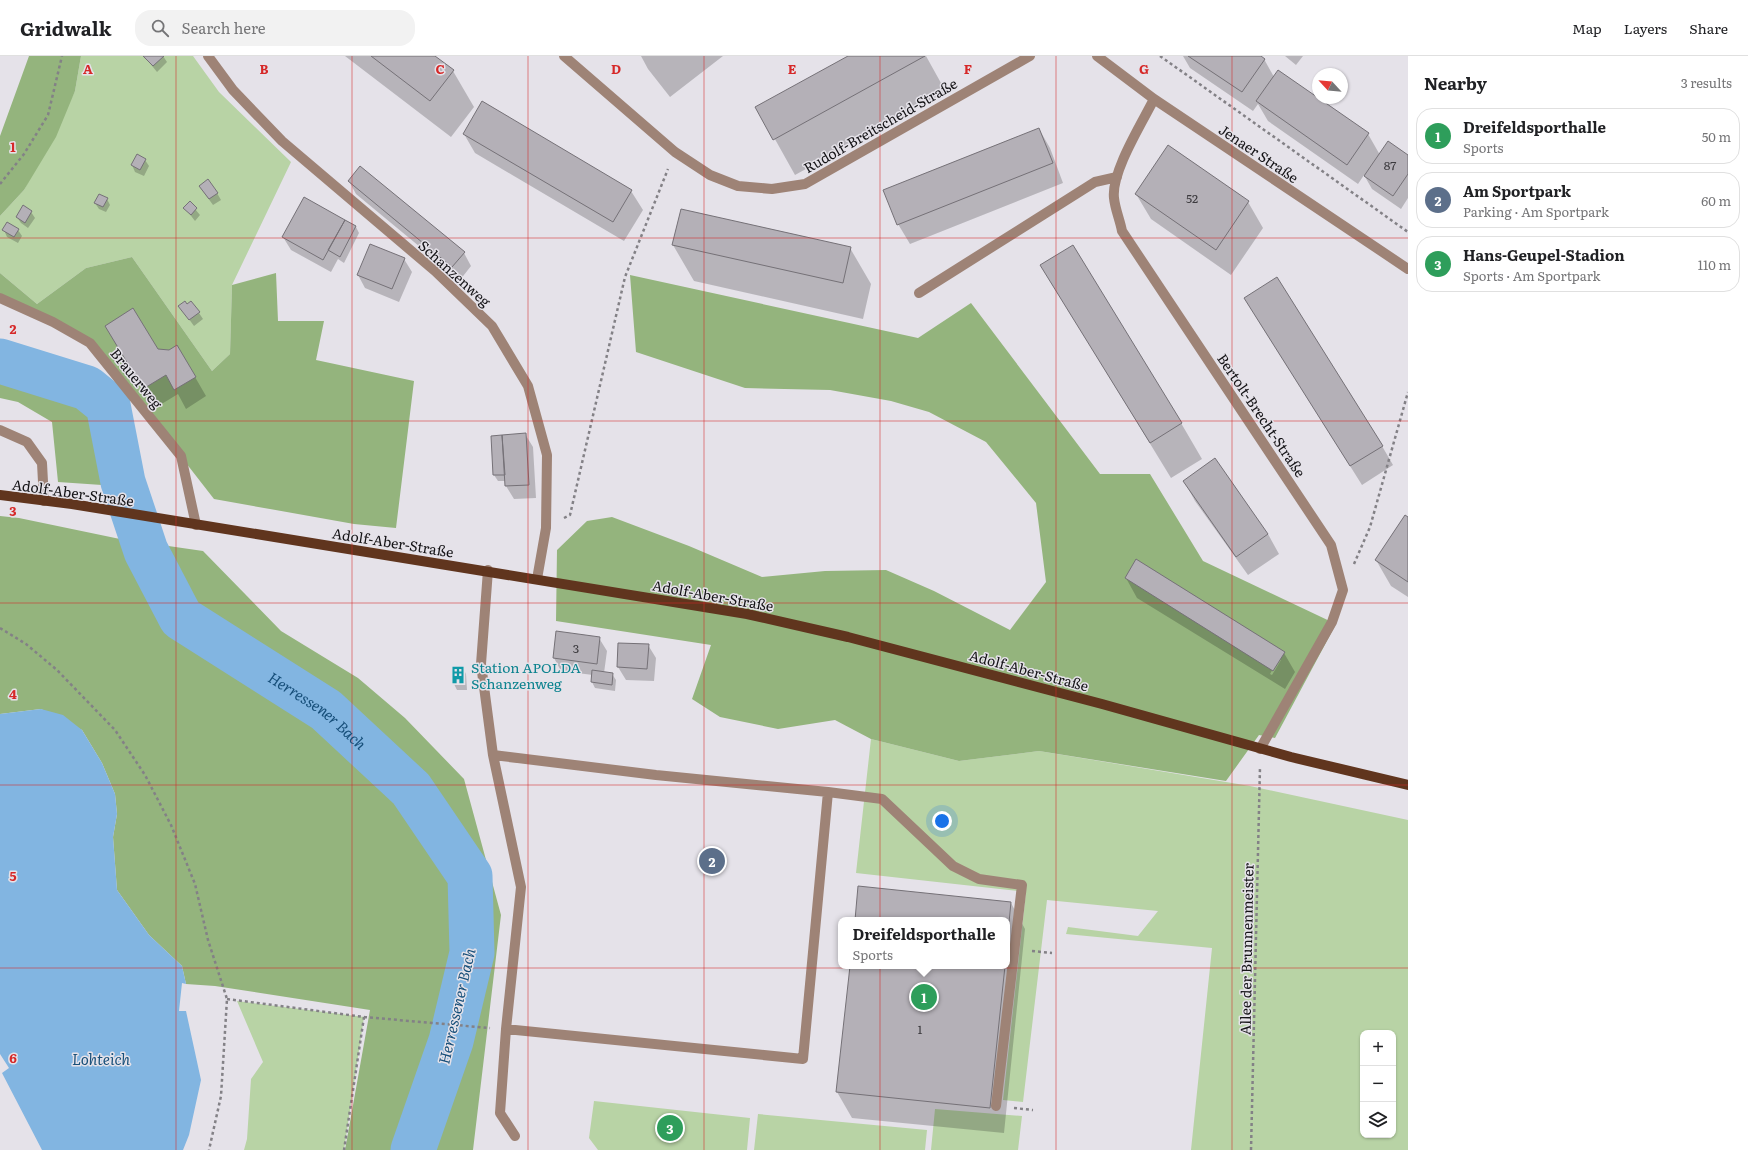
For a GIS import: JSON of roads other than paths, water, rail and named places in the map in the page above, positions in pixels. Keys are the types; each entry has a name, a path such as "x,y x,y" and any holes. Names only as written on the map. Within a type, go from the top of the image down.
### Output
{"main road":[{"name":"Adolf-Aber-Straße","path":"0,495 107,510 488,570 747,614 848,637 1102,704 1260,748 1408,785"}],"street":[{"name":"Schanzenweg","path":"208,56 233,90 282,141 435,271 492,326 528,386 547,455 546,528 537,579"},
{"name":"Rudolf-Breitscheid-Straße","path":"564,56 675,152 710,175 738,186 772,189 805,184 1030,56"},
{"name":"Jenaer Straße","path":"1097,56 1154,99 1408,269"},
{"name":"Bertolt-Brecht-Straße","path":"1154,99 1122,162 1117,177 1114,197 1122,231 1331,545 1343,590 1332,622 1260,748"},
{"path":"919,293 1095,182 1117,177"},
{"name":"Brauerweg","path":"0,298 53,322 90,343 181,456 196,525"},
{"path":"0,430 27,442 42,463 44,501"},
{"path":"488,570 481,664 493,755 521,888 506,1029 500,1113 515,1136"},
{"path":"493,755 656,775 828,792 882,799 953,866 979,879 1022,885 996,1106"},
{"path":"506,1029 803,1059 828,792"}],"water":[{"name":"Lohteich","path":"41,709 63,715 82,730 102,763 115,794 117,814 113,837 117,890 149,935 182,966 186,984 182,983 179,1011 186,1011 201,1080 189,1135 183,1150 42,1150 2,1073 9,1068 0,1054 0,714"}],"waterway":[{"name":"Herressener Bach","path":"0,361 87,388 108,405 123,482 146,551 181,618 326,710 411,789 470,876 472,953 451,1041 413,1150"}],"place":[{"name":"Station APOLDA Schanzenweg","path":"458,675"},
{"name":"Am Sportpark","path":"712,861"},
{"name":"Dreifeldsporthalle","path":"924,997"},
{"name":"Hans-Geupel-Stadion","path":"670,1128"}]}
